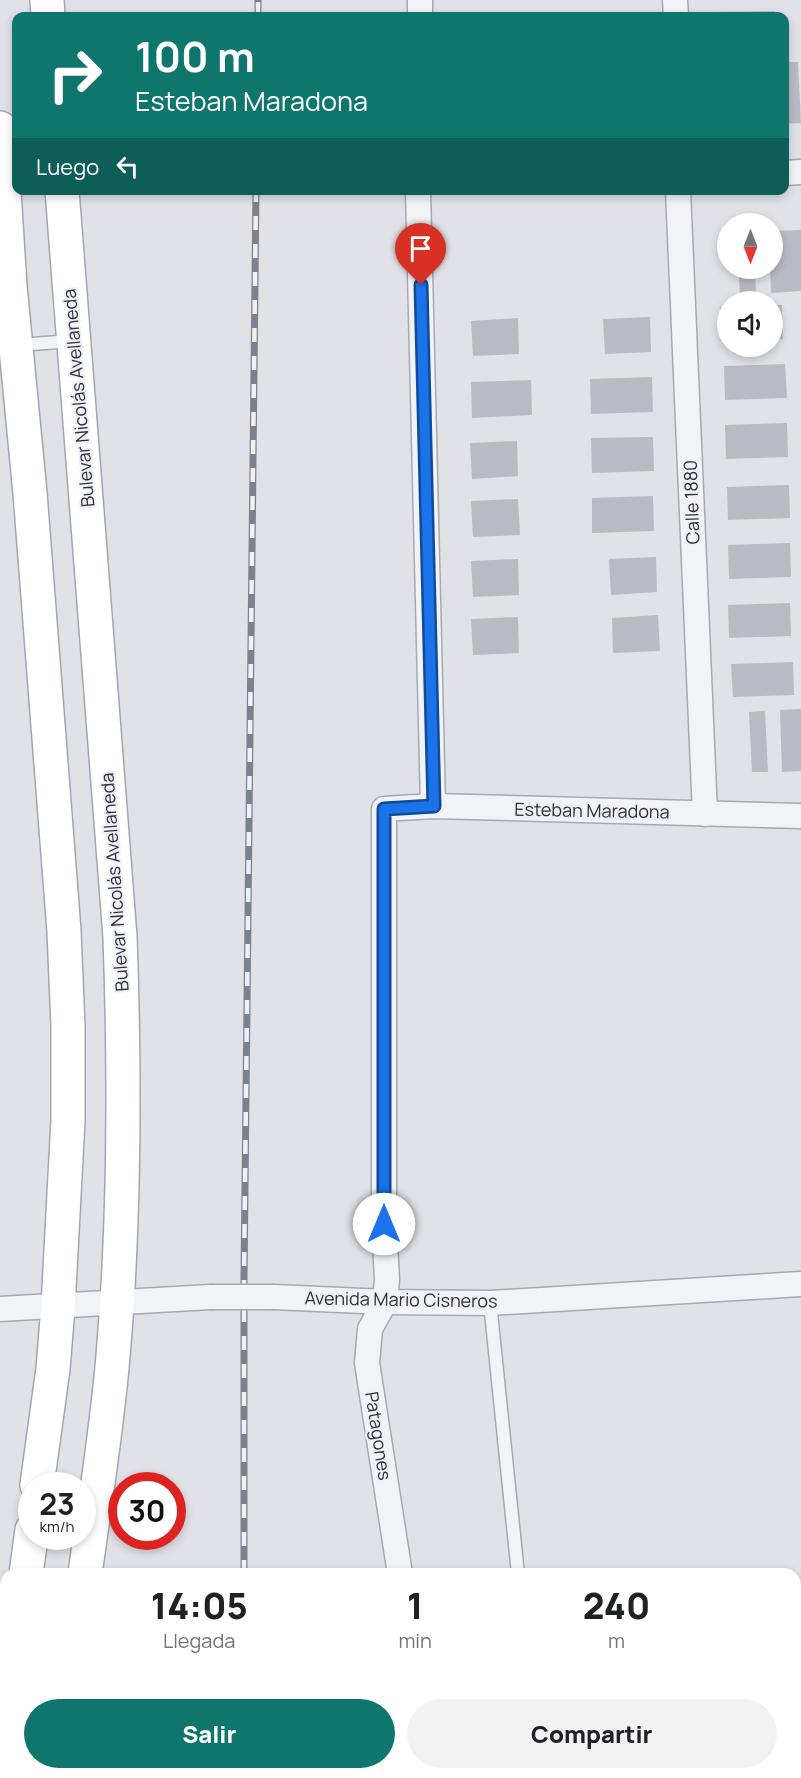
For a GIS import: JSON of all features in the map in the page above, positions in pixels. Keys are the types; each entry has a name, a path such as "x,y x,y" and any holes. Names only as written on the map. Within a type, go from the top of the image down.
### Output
{"main road":[{"path":"0,128 5,286 16,345 30,493 56,825 68,1026 68,1120 58,1306 53,1369 40,1472"},
{"name":"Bulevar Nicolás Avellaneda","path":"62,195 120,937 124,1121 113,1359 86,1568"},
{"path":"27,1568 29,1550"}],"street":[{"path":"418,195 434,806"},
{"name":"Calle 1880","path":"678,195 705,814"},
{"name":"Esteban Maradona","path":"386,1302 384,809 434,806 801,816"},
{"name":"Avenida Mario Cisneros","path":"0,1309 210,1297 490,1303 801,1284"},
{"name":"Patagones","path":"386,1302 370,1329 367,1364 399,1568"}],"lane":[{"path":"16,345 74,341"},
{"path":"490,1303 518,1568"}],"building":[{"path":"775,11 775,12 713,12"},
{"path":"789,62 798,62 801,123 789,124"},
{"path":"801,230 801,291 771,291 770,279 783,279 783,231"},
{"path":"739,279 755,279 756,291 740,291"},
{"path":"650,317 651,352 605,354 603,319"},
{"path":"518,318 519,354 473,356 471,321"},
{"path":"785,364 787,398 725,400 724,366"},
{"path":"652,377 653,412 591,414 590,379"},
{"path":"531,380 532,415 472,418 471,382"},
{"path":"787,423 788,457 726,459 725,425"},
{"path":"653,437 654,471 592,473 591,438"},
{"path":"517,441 518,476 472,479 470,443"},
{"path":"789,485 790,518 728,520 727,487"},
{"path":"653,496 654,531 592,533 592,498"},
{"path":"518,499 520,535 473,537 471,501"},
{"path":"790,543 791,577 729,579 728,545"},
{"path":"656,557 657,592 611,595 609,559"},
{"path":"518,559 519,595 473,597 471,561"},
{"path":"790,603 791,636 729,638 728,605"},
{"path":"658,615 660,651 613,653 612,618"},
{"path":"518,617 519,653 473,655 471,619"},
{"path":"793,662 794,695 733,697 731,664"},
{"path":"801,709 801,771 782,772 780,710"},
{"path":"765,711 768,772 752,772 749,712"}],"railway":[{"path":"258,0 258,12"},
{"path":"244,1568 244,1276 256,195"}],"route":[{"path":"384,1224 384,809 434,806 421,285"}]}
